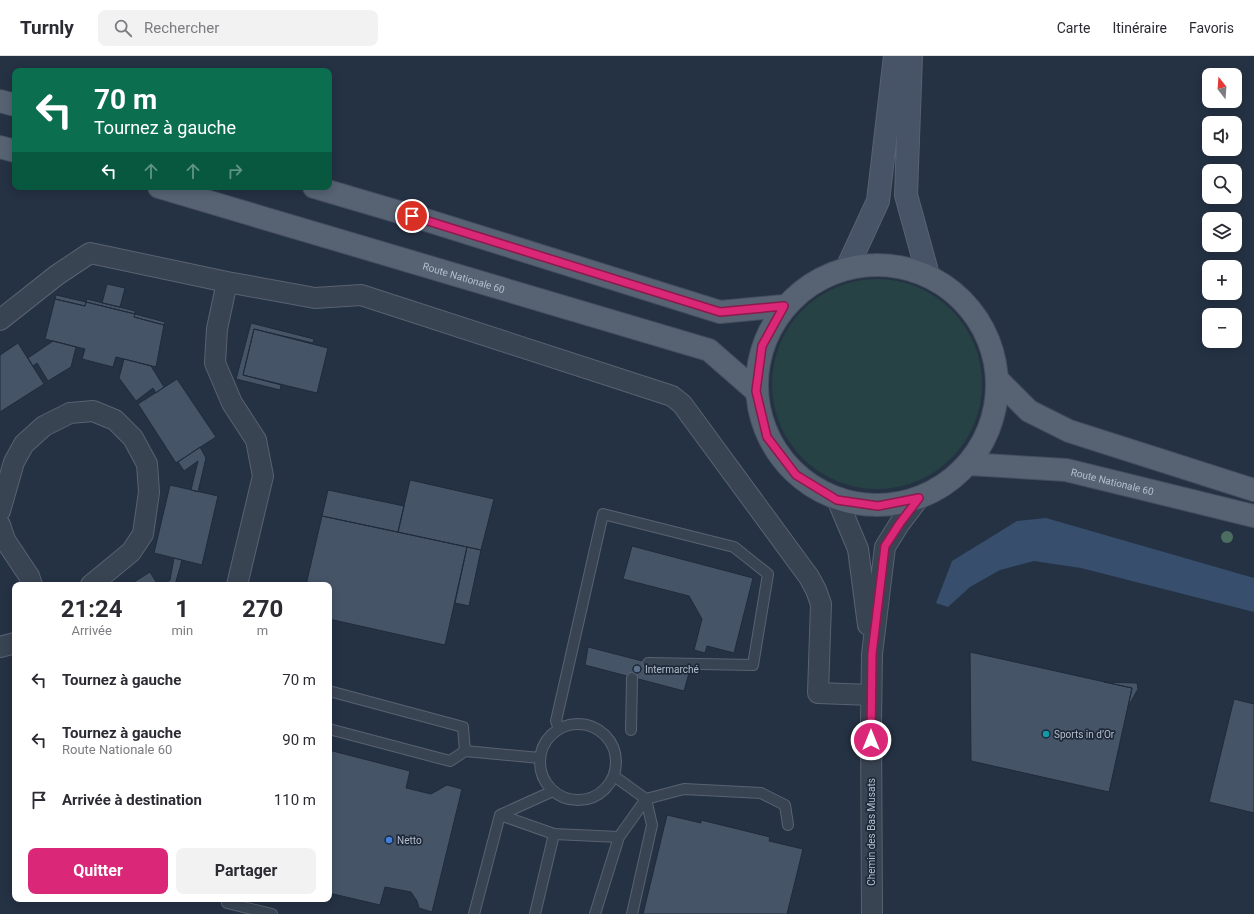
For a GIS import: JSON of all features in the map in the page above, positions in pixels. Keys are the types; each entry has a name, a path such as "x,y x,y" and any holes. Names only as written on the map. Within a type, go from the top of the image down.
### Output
{"main road":[{"path":"0,101 12,104"},
{"path":"0,147 12,150"},
{"name":"Route Nationale 60","path":"168,190 709,350 756,391"},
{"path":"324,190 426,220 720,312 784,306"},
{"path":"888,264 928,275 963,301 987,336 997,379 991,424 968,464 946,484 919,498 878,506 837,500 796,475 767,437 756,391 762,346 784,306 813,282 847,268 888,264"},
{"path":"997,379 1029,411 1068,431 1254,490"},
{"name":"Route Nationale 60","path":"968,464 1066,470 1254,516"}],"street":[{"path":"847,268 878,201 895,56"},
{"path":"911,56 906,195 928,275"},
{"path":"0,320 90,253 227,282 315,298 361,295 672,396 682,404 809,577 816,590 821,604 818,693 871,695"},
{"path":"227,282 217,329 215,363 232,403 256,440 263,476 238,582"},
{"path":"0,511 14,462 24,444 44,426 70,413 93,411 115,420 133,438 147,464 149,492 143,534 131,552 95,582"},
{"name":"Chemin des Bas Musats","path":"872,914 872,654 885,546 919,498"},
{"name":"Chemin des Bas Musats","path":"837,500 858,549 872,654"},
{"path":"0,525 5,540 29,576 31,582"},
{"path":"0,647 12,644"}],"lane":[{"path":"559,729 556,721 604,514 734,547 768,574 753,665 648,662"},
{"path":"631,730 632,678"},
{"path":"332,692 463,727 465,751"},
{"path":"573,724 587,725 600,731 610,741 616,758 614,776 603,791 587,799 569,800 553,791 542,776 540,758 546,741 559,729 573,724"},
{"path":"332,730 450,761 465,751 540,758"},
{"path":"614,776 646,799 652,825 632,914"},
{"path":"596,914 619,837 646,799 684,789 761,793 785,805 788,825"},
{"path":"500,815 553,791"},
{"path":"500,815 554,834 619,837"},
{"path":"474,914 500,815"},
{"path":"535,914 554,834"},
{"path":"228,902 272,914"}],"green space":[{"path":"877,279 897,281 917,287 935,297 951,310 964,326 974,344 980,364 982,384 980,404 974,424 964,442 951,458 935,471 917,481 897,487 877,489 857,487 837,481 819,471 803,458 790,442 780,424 774,404 772,384 774,364 780,344 790,326 803,310 819,297 837,287 857,281"}],"water":[{"path":"1046,518 1254,578 1254,612 1081,568 1034,561 1000,570 970,587 948,607 936,603 952,561 1017,521"}],"building":[{"path":"107,284 125,288 120,307 102,303"},
{"path":"56,295 86,302 85,306 55,299"},
{"path":"55,299 85,306 86,302 135,314 134,317 164,325 156,367 116,357 113,367 82,359 85,349 45,339"},
{"path":"87,299 135,311 135,314 86,302"},
{"path":"135,314 165,322 164,325 134,317"},
{"path":"251,323 314,339 313,343 254,329 243,375 281,385 280,390 236,379"},
{"path":"254,329 328,348 317,393 243,375"},
{"path":"53,341 76,347 71,367 48,381 37,363 33,366 28,358"},
{"path":"18,343 44,384 0,412 0,355"},
{"path":"124,359 151,366 164,387 156,393 153,388 136,401 119,378"},
{"path":"177,379 216,437 176,463 138,404"},
{"path":"200,447 206,458 198,492 191,490 198,461 184,471 178,462"},
{"path":"410,480 494,499 481,550 398,532"},
{"path":"170,485 218,496 202,565 154,553"},
{"path":"328,490 404,506 398,532 322,516"},
{"path":"322,516 467,547 445,645 332,620 332,582 307,582"},
{"path":"632,546 753,578 734,653 707,646 705,653 694,650 702,619 689,596 623,579"},
{"path":"467,547 481,550 469,606 455,603"},
{"path":"174,558 182,560 176,582 167,582 170,580"},
{"path":"150,572 156,582 134,582"},
{"name":"Intermarché","path":"588,647 689,673 684,691 585,665"},
{"name":"Sports in d’Or","path":"970,652 1132,688 1109,792 971,761"},
{"path":"1104,682 1137,683 1138,689 1128,707 1132,688"},
{"path":"1234,699 1254,704 1254,813 1209,802"},
{"name":"Netto","path":"332,751 410,771 406,788 431,794 447,785 462,789 432,912 419,908 417,901 411,892 385,887 380,905 332,894"},
{"path":"667,815 701,823 701,820 770,837 769,841 803,849 787,914 643,914"}],"place":[{"name":"Intermarché","path":"637,669"},
{"name":"Sports in d’Or","path":"1046,734"},
{"name":"Netto","path":"389,840"}],"route":[{"path":"412,216 720,312 784,306 762,346 756,391 767,437 796,475 837,500 878,506 919,498 885,546 872,654 871,740"}]}
